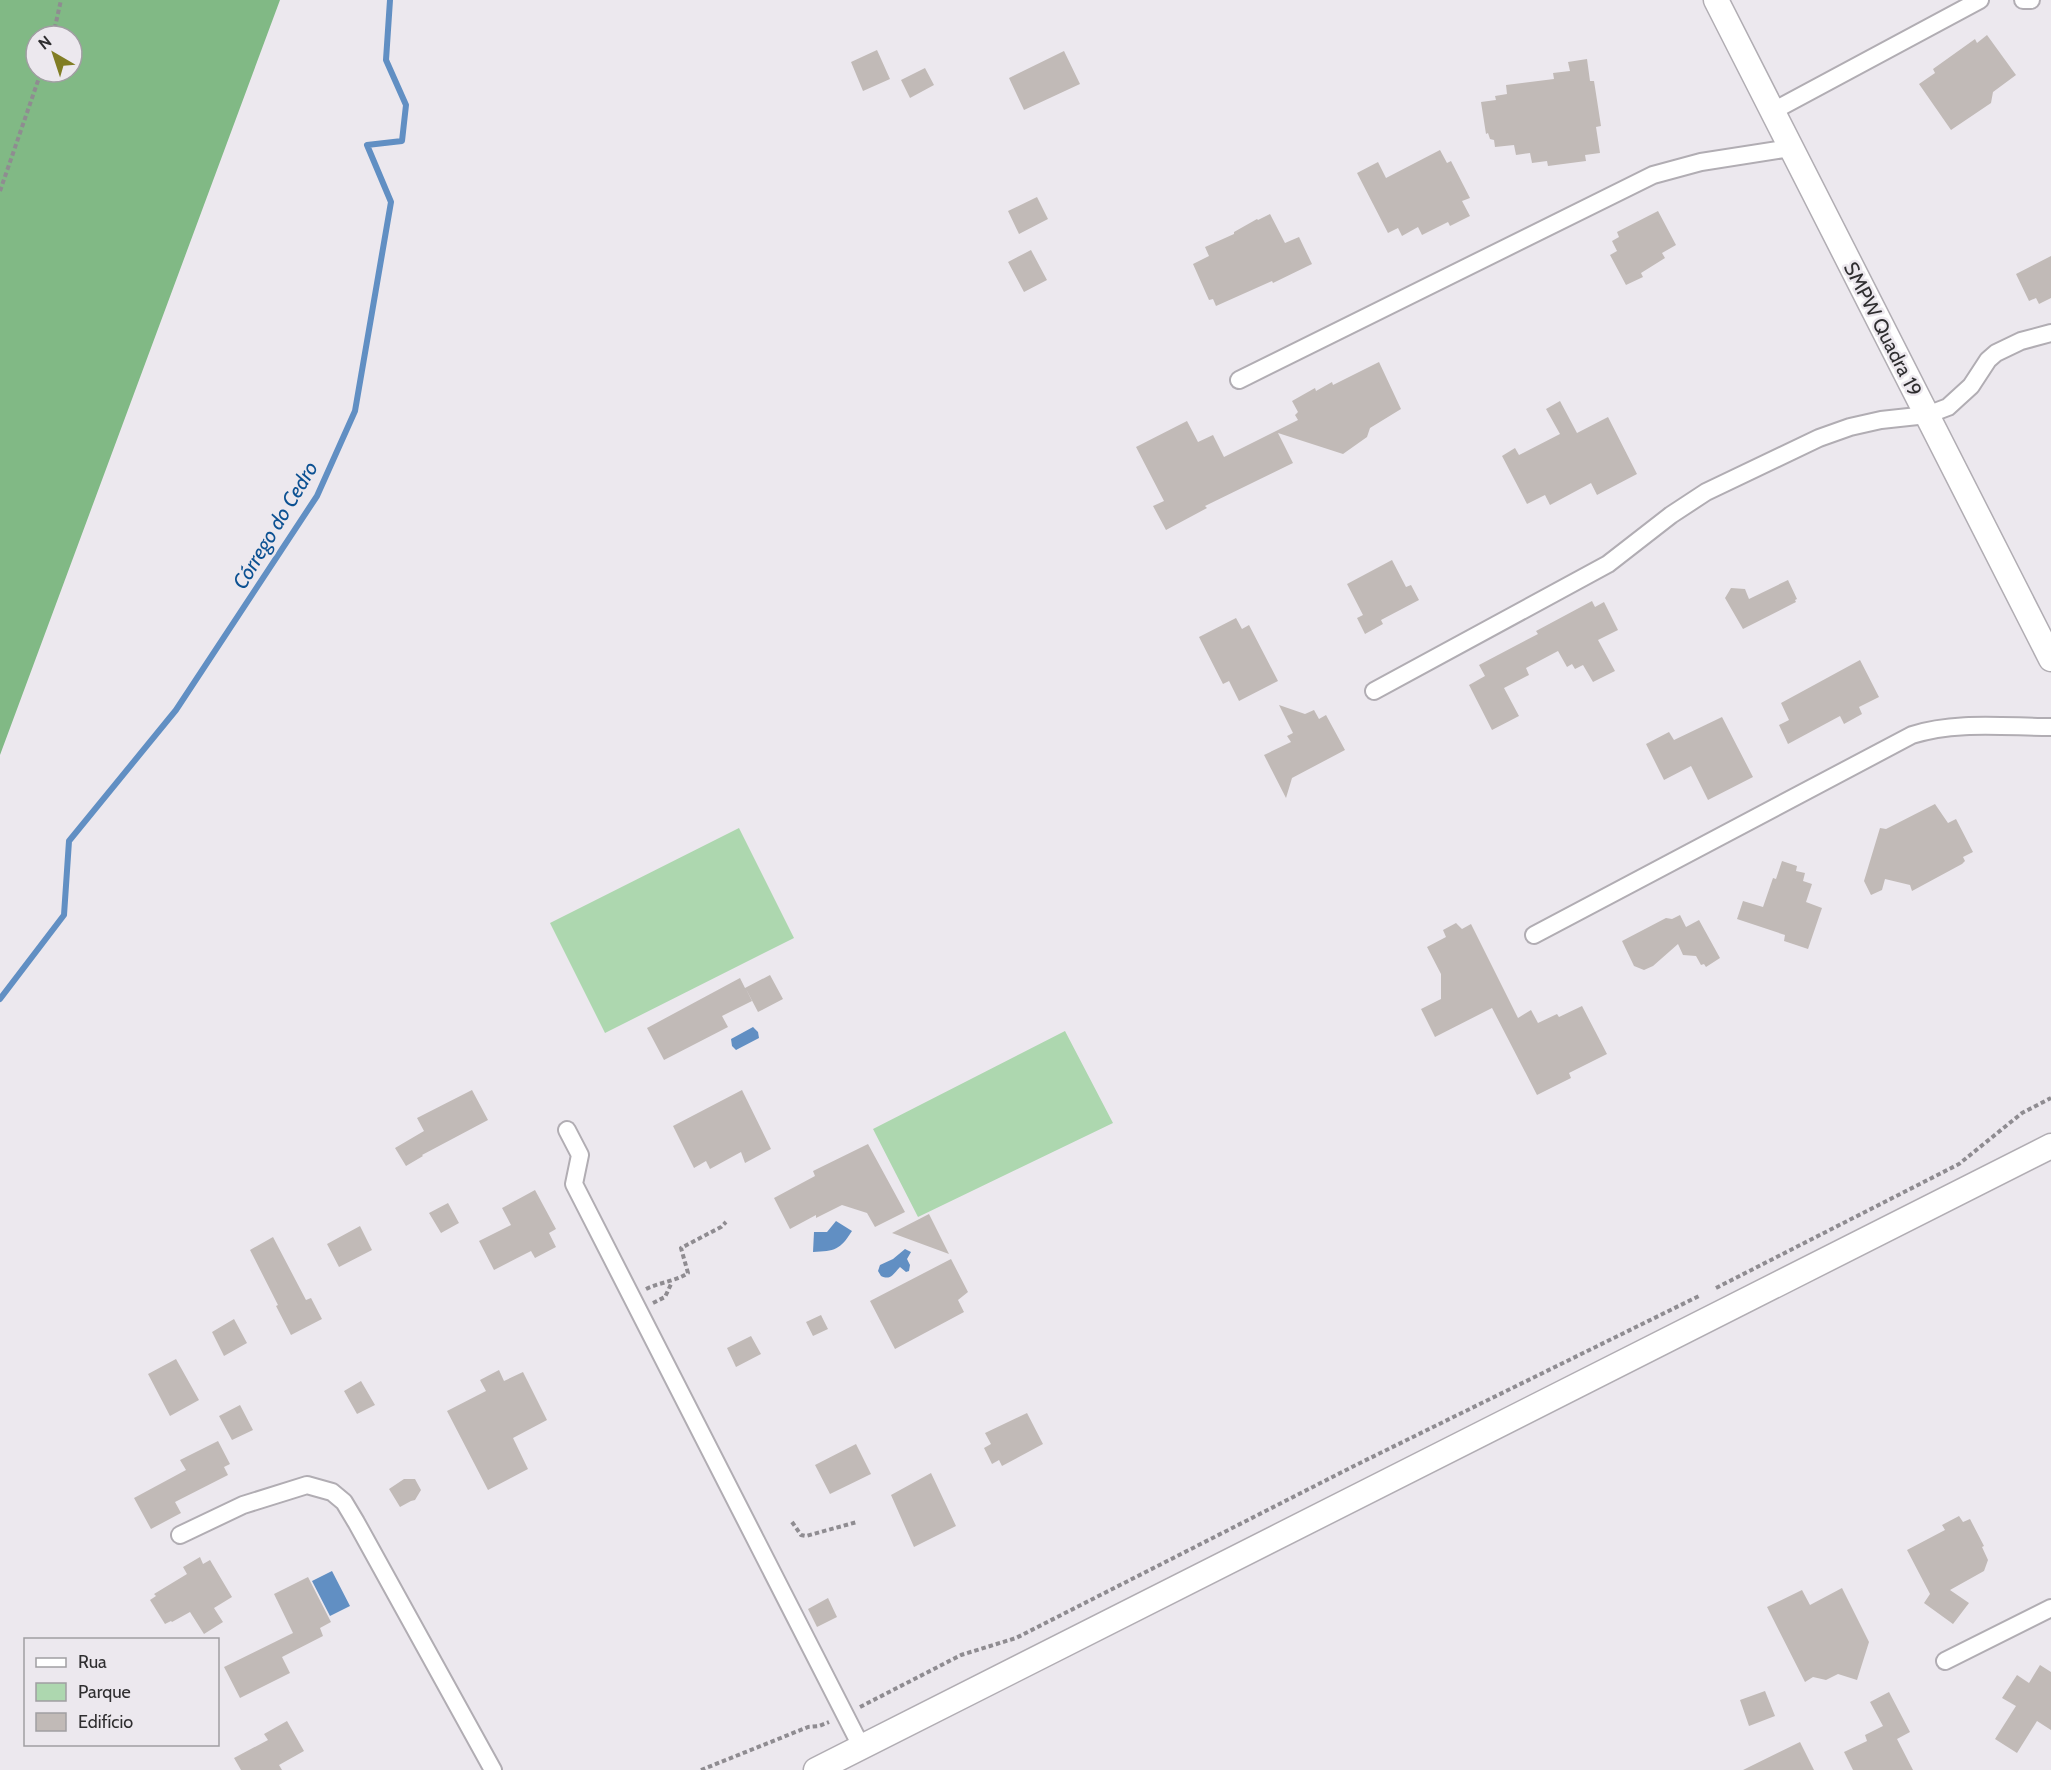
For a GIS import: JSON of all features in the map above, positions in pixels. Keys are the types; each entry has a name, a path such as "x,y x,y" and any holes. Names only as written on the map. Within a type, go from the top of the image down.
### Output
{"street":[{"name":"SMPW Quadra 19","path":"1716,0 2051,659"},
{"path":"1773,111 1980,0"},
{"path":"2023,0 2031,0"},
{"path":"1239,380 1653,175 1701,162 1791,148"},
{"path":"1374,691 1608,564 1671,515 1723,483 1810,442 1850,427 1881,420 1927,415 1948,408 1971,386 1996,352 2051,333"},
{"path":"1534,935 1912,735 1933,728 1956,726 2051,727"},
{"path":"567,1130 580,1155 574,1184 862,1748"},
{"path":"816,1770 2051,1146"},
{"path":"180,1534 243,1505 286,1490 307,1485 332,1492 344,1502 356,1522 493,1770"},
{"path":"1945,1660 2051,1608"}],"path":[{"path":"56,24 61,0"},
{"path":"0,190 37,84"},
{"path":"701,1770 808,1726 819,1726 844,1715 961,1655 1016,1638 1354,1466 1690,1301 1939,1175 1959,1164 2022,1113 2051,1098"},
{"path":"636,1304 659,1283 672,1282 688,1273 681,1248 721,1227 726,1222"},
{"path":"636,1304 665,1297 672,1282"},
{"path":"792,1522 801,1535 806,1536 857,1522"}],"green space":[{"path":"0,0 280,0 0,755"},
{"path":"739,828 794,938 605,1033 550,923"},
{"path":"1065,1031 1113,1123 918,1217 873,1129"}],"water":[{"path":"753,1027 758,1032 759,1038 736,1050 732,1046 731,1039"},
{"path":"836,1221 852,1231 848,1237 836,1248 813,1252 814,1232 827,1232"},
{"path":"905,1249 911,1252 907,1259 910,1265 909,1271 906,1272 900,1267 890,1277 881,1276 878,1271 880,1265 893,1259"},
{"path":"332,1571 350,1606 330,1616 312,1581"}],"building":[{"path":"1987,35 2016,75 1993,92 1991,103 1951,130 1919,84 1935,73 1933,69 1975,39 1977,43"},
{"path":"877,50 890,79 863,91 851,62"},
{"path":"1064,51 1080,84 1024,110 1009,78"},
{"path":"1587,59 1590,81 1594,81 1601,126 1596,127 1600,153 1585,155 1586,161 1548,166 1547,161 1532,163 1530,153 1516,155 1514,145 1495,147 1494,140 1490,139 1488,133 1486,134 1481,102 1496,100 1495,96 1507,94 1506,85 1554,79 1553,73 1570,71 1568,62"},
{"path":"925,68 934,85 910,98 901,80"},
{"path":"1440,150 1447,163 1451,161 1470,198 1462,201 1470,216 1450,226 1448,222 1422,235 1418,227 1402,236 1398,228 1388,233 1357,173 1378,162 1386,178"},
{"path":"1037,197 1048,219 1019,234 1008,211"},
{"path":"1658,211 1676,245 1662,253 1665,258 1641,273 1643,277 1626,285 1610,255 1617,251 1612,241 1619,237 1617,232"},
{"path":"1270,214 1285,243 1299,237 1312,264 1216,306 1213,299 1209,300 1193,264 1209,256 1205,247"},
{"path":"1031,250 1047,280 1024,292 1008,262"},
{"path":"2051,256 2051,298 2039,304 2036,298 2029,301 2016,274"},
{"path":"1379,362 1401,409 1370,428 1367,437 1343,454 1278,433 1293,463 1205,506 1207,508 1166,530 1153,506 1164,501 1136,447 1187,421 1198,442 1213,435 1224,457 1298,420 1295,415 1298,412 1292,401 1315,388 1316,391 1332,382 1333,385"},
{"path":"1560,401 1577,433 1608,417 1637,474 1597,495 1591,483 1550,505 1545,495 1527,504 1502,456 1515,448 1519,455 1560,434 1546,409"},
{"path":"1392,560 1406,587 1411,585 1419,600 1381,620 1383,624 1365,634 1357,618 1363,615 1347,584"},
{"path":"1788,580 1797,599 1796,602 1743,629 1725,598 1731,588 1745,589 1749,599"},
{"path":"1592,601 1595,607 1604,602 1618,630 1598,640 1615,671 1593,682 1583,665 1575,669 1572,664 1567,667 1558,651 1526,668 1529,675 1504,688 1519,716 1492,730 1469,685 1485,676 1479,665 1538,634 1536,631"},
{"path":"1236,618 1242,629 1249,625 1278,681 1239,701 1229,681 1223,684 1199,637"},
{"path":"1860,660 1879,697 1859,707 1862,714 1844,724 1840,716 1788,744 1779,725 1789,720 1781,703"},
{"path":"1279,705 1305,714 1314,710 1319,719 1326,715 1345,750 1292,778 1286,798 1264,755 1291,742 1287,736 1293,733"},
{"path":"1722,717 1753,777 1708,800 1691,766 1664,780 1646,744 1669,732 1674,740"},
{"path":"1935,804 1948,823 1956,819 1973,852 1963,857 1965,861 1962,864 1912,891 1910,885 1885,879 1882,890 1871,895 1864,881 1880,828 1886,829"},
{"path":"1782,861 1797,866 1796,871 1805,873 1803,881 1812,884 1806,902 1822,908 1808,949 1784,941 1785,935 1737,919 1743,901 1763,907 1773,878 1776,879"},
{"path":"1680,915 1686,927 1699,920 1720,958 1706,967 1704,964 1701,965 1696,956 1683,955 1678,944 1653,966 1644,970 1634,966 1622,941 1666,918 1672,919"},
{"path":"1456,923 1462,929 1471,924 1518,1018 1531,1010 1538,1023 1557,1014 1559,1017 1582,1006 1607,1054 1569,1073 1571,1078 1537,1095 1492,1008 1435,1037 1421,1009 1441,999 1441,974 1427,947 1446,937 1443,930"},
{"path":"770,975 783,999 758,1012 746,989 752,1001 722,1016 728,1027 664,1060 647,1028 740,978 745,988"},
{"path":"472,1090 488,1120 406,1166 395,1148 424,1131 417,1118"},
{"path":"742,1090 771,1149 745,1163 741,1152 710,1169 706,1161 694,1168 673,1126"},
{"path":"868,1144 905,1212 875,1227 867,1213 842,1205 816,1218 816,1215 790,1229 774,1198 815,1176 813,1171"},
{"path":"535,1190 556,1229 549,1233 556,1247 535,1258 531,1251 494,1270 479,1241 511,1225 502,1208"},
{"path":"448,1203 459,1223 441,1233 429,1213"},
{"path":"929,1214 949,1254 892,1233"},
{"path":"360,1226 372,1250 339,1267 327,1244"},
{"path":"273,1237 306,1300 311,1298 322,1319 291,1335 250,1250"},
{"path":"951,1259 968,1292 958,1300 964,1312 895,1349 870,1301"},
{"path":"821,1315 828,1329 813,1336 806,1322"},
{"path":"234,1319 247,1343 224,1356 212,1332"},
{"path":"751,1336 761,1354 736,1367 727,1348"},
{"path":"176,1359 199,1400 170,1416 148,1374"},
{"path":"499,1370 504,1381 523,1372 547,1420 513,1438 528,1469 488,1490 447,1411 486,1391 480,1380"},
{"path":"361,1381 375,1405 357,1414 344,1391"},
{"path":"240,1405 253,1430 232,1440 219,1416"},
{"path":"1027,1413 1043,1444 1002,1466 999,1460 992,1464 984,1448 991,1444 985,1433"},
{"path":"218,1441 230,1464 224,1467 228,1475 175,1502 181,1513 151,1529 134,1498 186,1470 180,1460"},
{"path":"856,1444 871,1474 830,1494 815,1465"},
{"path":"931,1473 956,1526 914,1547 891,1495"},
{"path":"404,1479 415,1479 421,1490 415,1500 400,1507 389,1489"},
{"path":"1959,1516 1963,1522 1970,1519 1984,1546 1982,1547 1988,1560 1984,1571 1950,1590 1969,1603 1953,1624 1924,1603 1930,1594 1907,1550 1945,1530 1942,1525"},
{"path":"200,1557 203,1564 210,1560 232,1597 214,1608 223,1622 204,1634 190,1612 165,1624 150,1600 156,1596 154,1594 187,1574 183,1567"},
{"path":"308,1577 331,1622 320,1628 323,1636 282,1657 290,1673 240,1698 224,1667 293,1633 274,1594"},
{"path":"1842,1588 1869,1642 1857,1680 1838,1674 1826,1680 1813,1677 1805,1682 1767,1607 1802,1590 1810,1605"},
{"path":"828,1598 837,1617 817,1627 808,1609"},
{"path":"2040,1665 2051,1672 2051,1730 2037,1721 2017,1753 1995,1739 2016,1706 2002,1698 2017,1675 2029,1683"},
{"path":"1765,1691 1775,1716 1749,1726 1740,1700"},
{"path":"1889,1692 1910,1732 1897,1739 1913,1770 1853,1770 1844,1752 1867,1741 1865,1735 1883,1726 1870,1702"},
{"path":"287,1721 304,1751 279,1765 282,1770 241,1770 234,1758 268,1740 264,1734"},
{"path":"1800,1742 1814,1770 1743,1770"}],"waterway":[{"name":"Córrego do Cedro","path":"0,999 64,915 69,841 176,710 317,496 355,411 391,202 367,145 402,141 406,105 386,60 390,0"}]}
